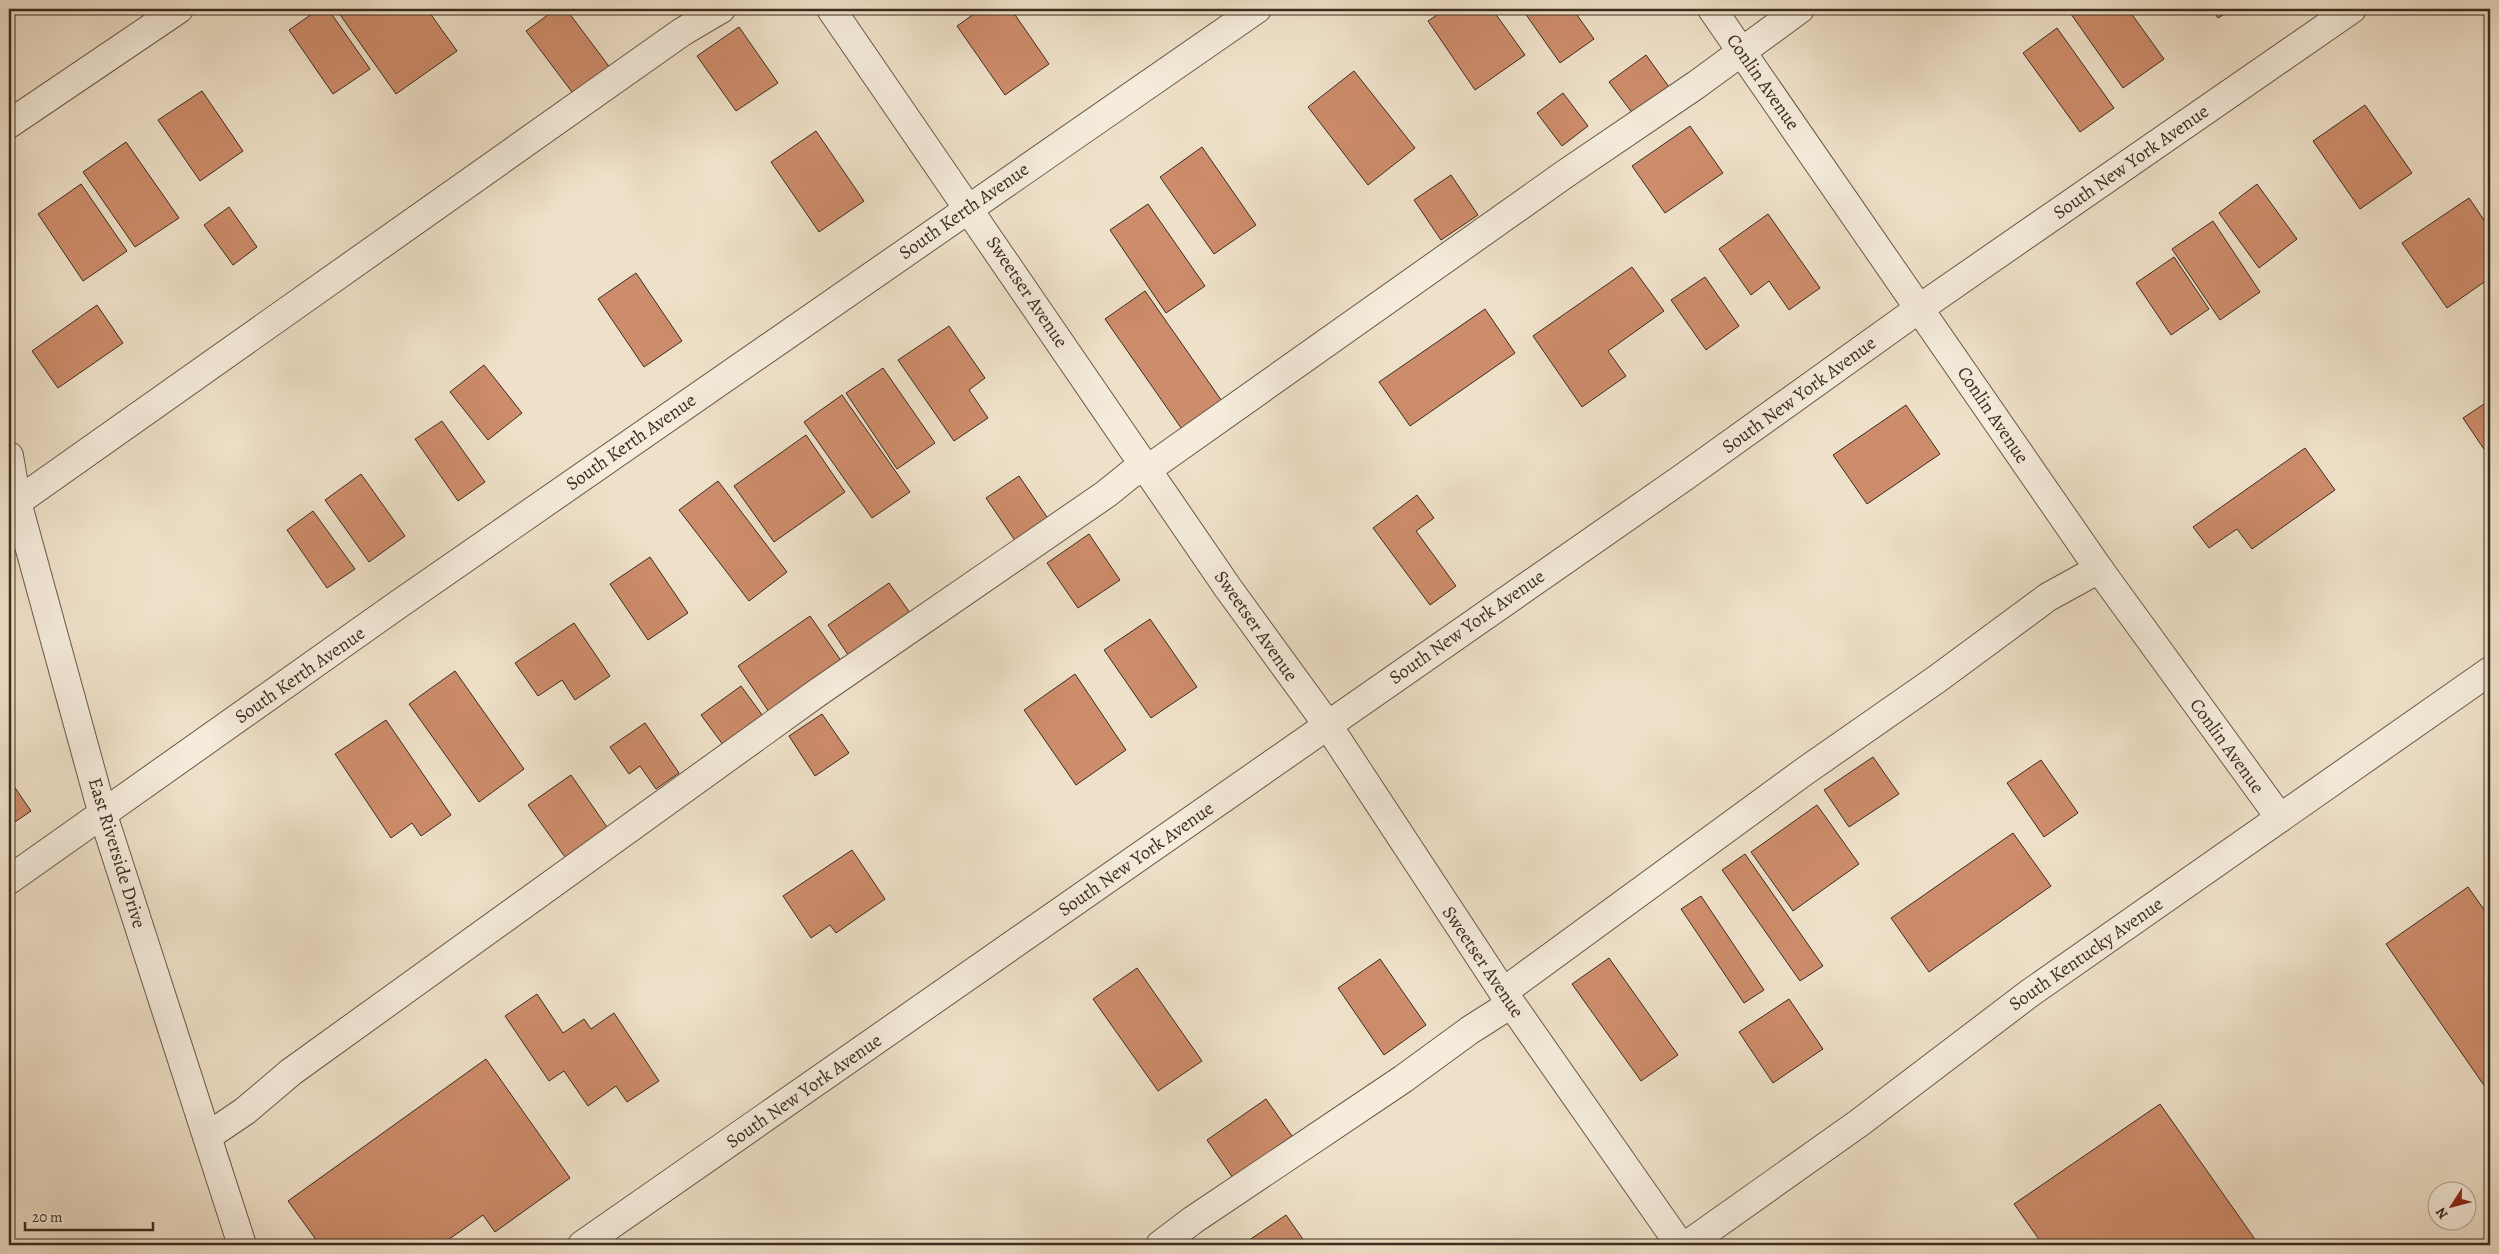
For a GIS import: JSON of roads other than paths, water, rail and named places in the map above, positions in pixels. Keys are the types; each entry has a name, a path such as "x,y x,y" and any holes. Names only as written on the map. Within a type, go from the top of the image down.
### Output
{"street":[{"path":"9,124 179,9"},
{"path":"17,502 682,32 721,9"},
{"name":"Sweetser Avenue","path":"831,9 1228,588 1327,724 1507,998 1680,1245"},
{"name":"South Kerth Avenue","path":"9,880 405,600 1257,9"},
{"name":"Conlin Avenue","path":"1712,9 2099,569 2280,818"},
{"path":"208,1136 245,1111 291,1072 817,693 1132,473 1148,469 1696,85 1741,50 1800,9"},
{"name":"South New York Avenue","path":"582,1245 1327,724 1676,483 1920,308 2352,9"},
{"name":"East Riverside Drive","path":"9,456 17,502 103,814 242,1245"},
{"path":"1160,1245 1403,1079 1470,1030 1507,998 1797,776 1937,679 2048,597 2099,569"},
{"name":"South Kentucky Avenue","path":"1687,1245 1859,1123 2030,993 2490,671"}]}
